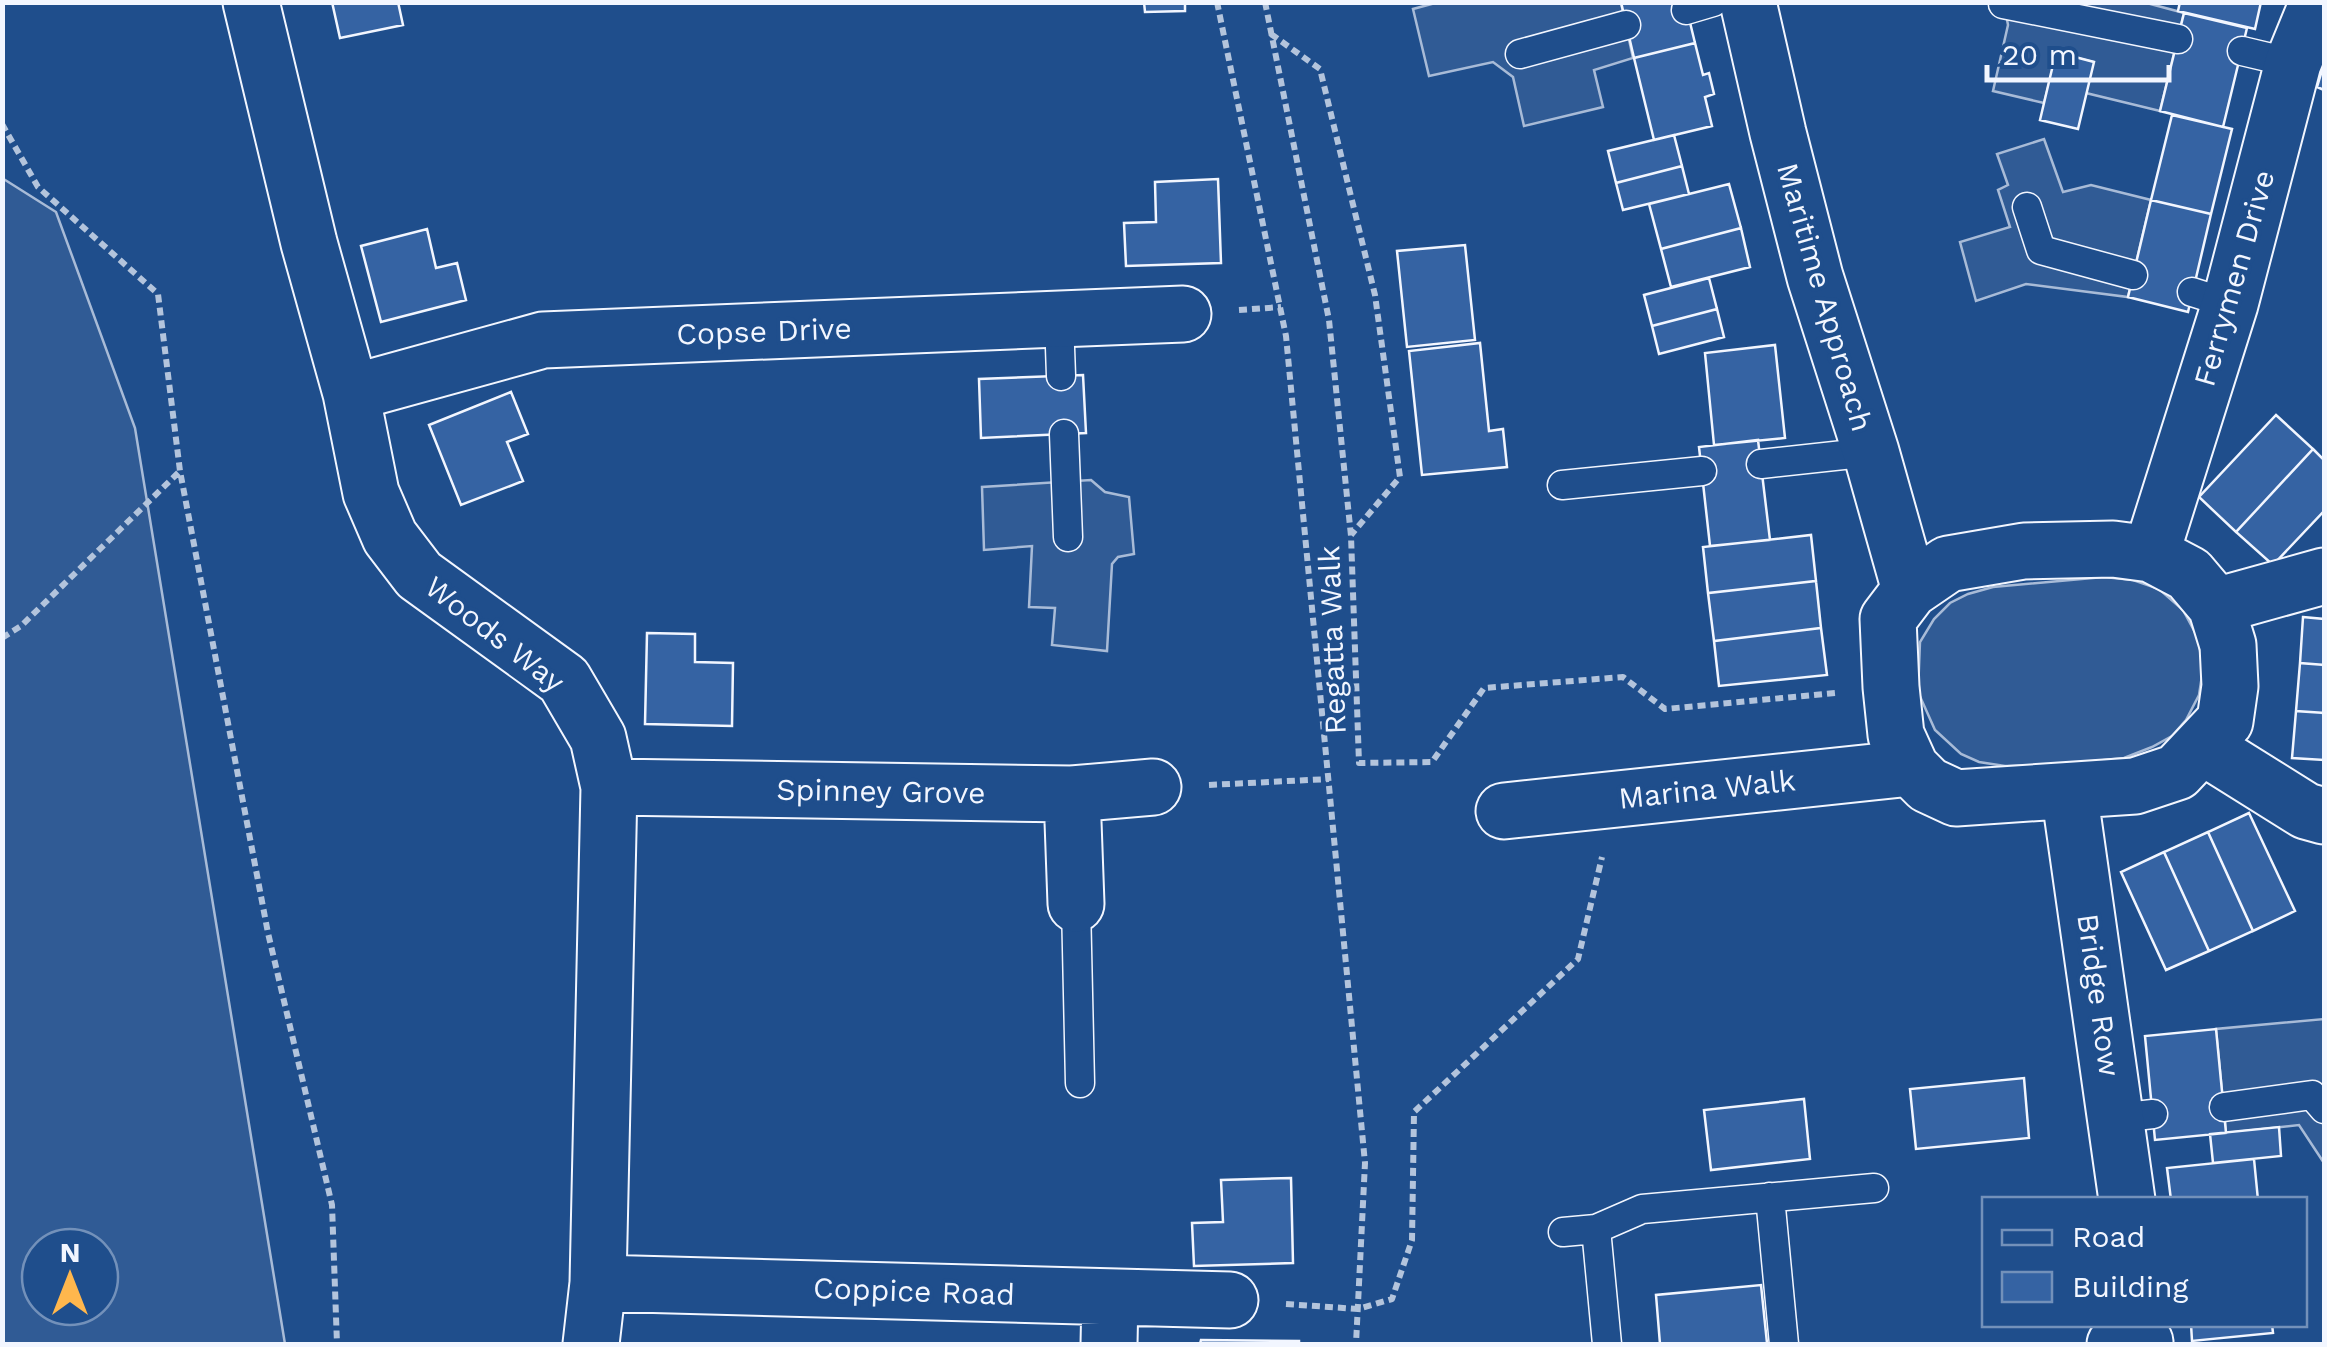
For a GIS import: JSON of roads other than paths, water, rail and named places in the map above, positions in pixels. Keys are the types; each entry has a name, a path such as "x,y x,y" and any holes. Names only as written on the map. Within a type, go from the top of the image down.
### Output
{"street":[{"name":"Woods Way","path":"251,2 309,243 351,393 371,493 390,537 419,576 564,680 598,738 609,787 598,1283 590,1344"},
{"name":"Maritime Approach","path":"1748,2 1815,277 1910,590"},
{"name":"Ferrymen Drive","path":"2151,554 2267,57 2319,6"},
{"name":"Copse Drive","path":"351,393 543,340 1183,314"},
{"path":"2113,549 2151,554 2189,574 2216,606 2228,645 2230,686 2224,721 2177,772 2135,786 1956,798 1928,785 1911,768 1896,735 1888,619 1910,590 1948,564 2024,551 2113,549"},
{"path":"2216,606 2324,576"},
{"path":"2202,746 2306,810 2324,816"},
{"name":"Marina Walk","path":"1504,810 1911,768"},
{"name":"Spinney Grove","path":"609,787 1072,794 1153,787"},
{"name":"Bridge Row","path":"2069,791 2135,1116 2127,1197"},
{"path":"1072,794 1076,904"},
{"name":"Coppice Road","path":"598,1283 1109,1321 1230,1300"}],"lane":[{"path":"2004,4 2178,39"},
{"path":"1520,54 1626,25"},
{"path":"2027,207 2041,250 2133,275"},
{"path":"1060,319 1061,376"},
{"path":"1064,434 1068,537"},
{"path":"1761,464 1871,452"},
{"path":"1562,485 1702,471"},
{"path":"1076,904 1080,1083"},
{"path":"2224,1106 2312,1096 2324,1109"},
{"path":"1563,1232 1596,1229 1642,1210 1874,1188"},
{"path":"1770,1197 1784,1344"},
{"path":"1596,1229 1607,1344"}]}
